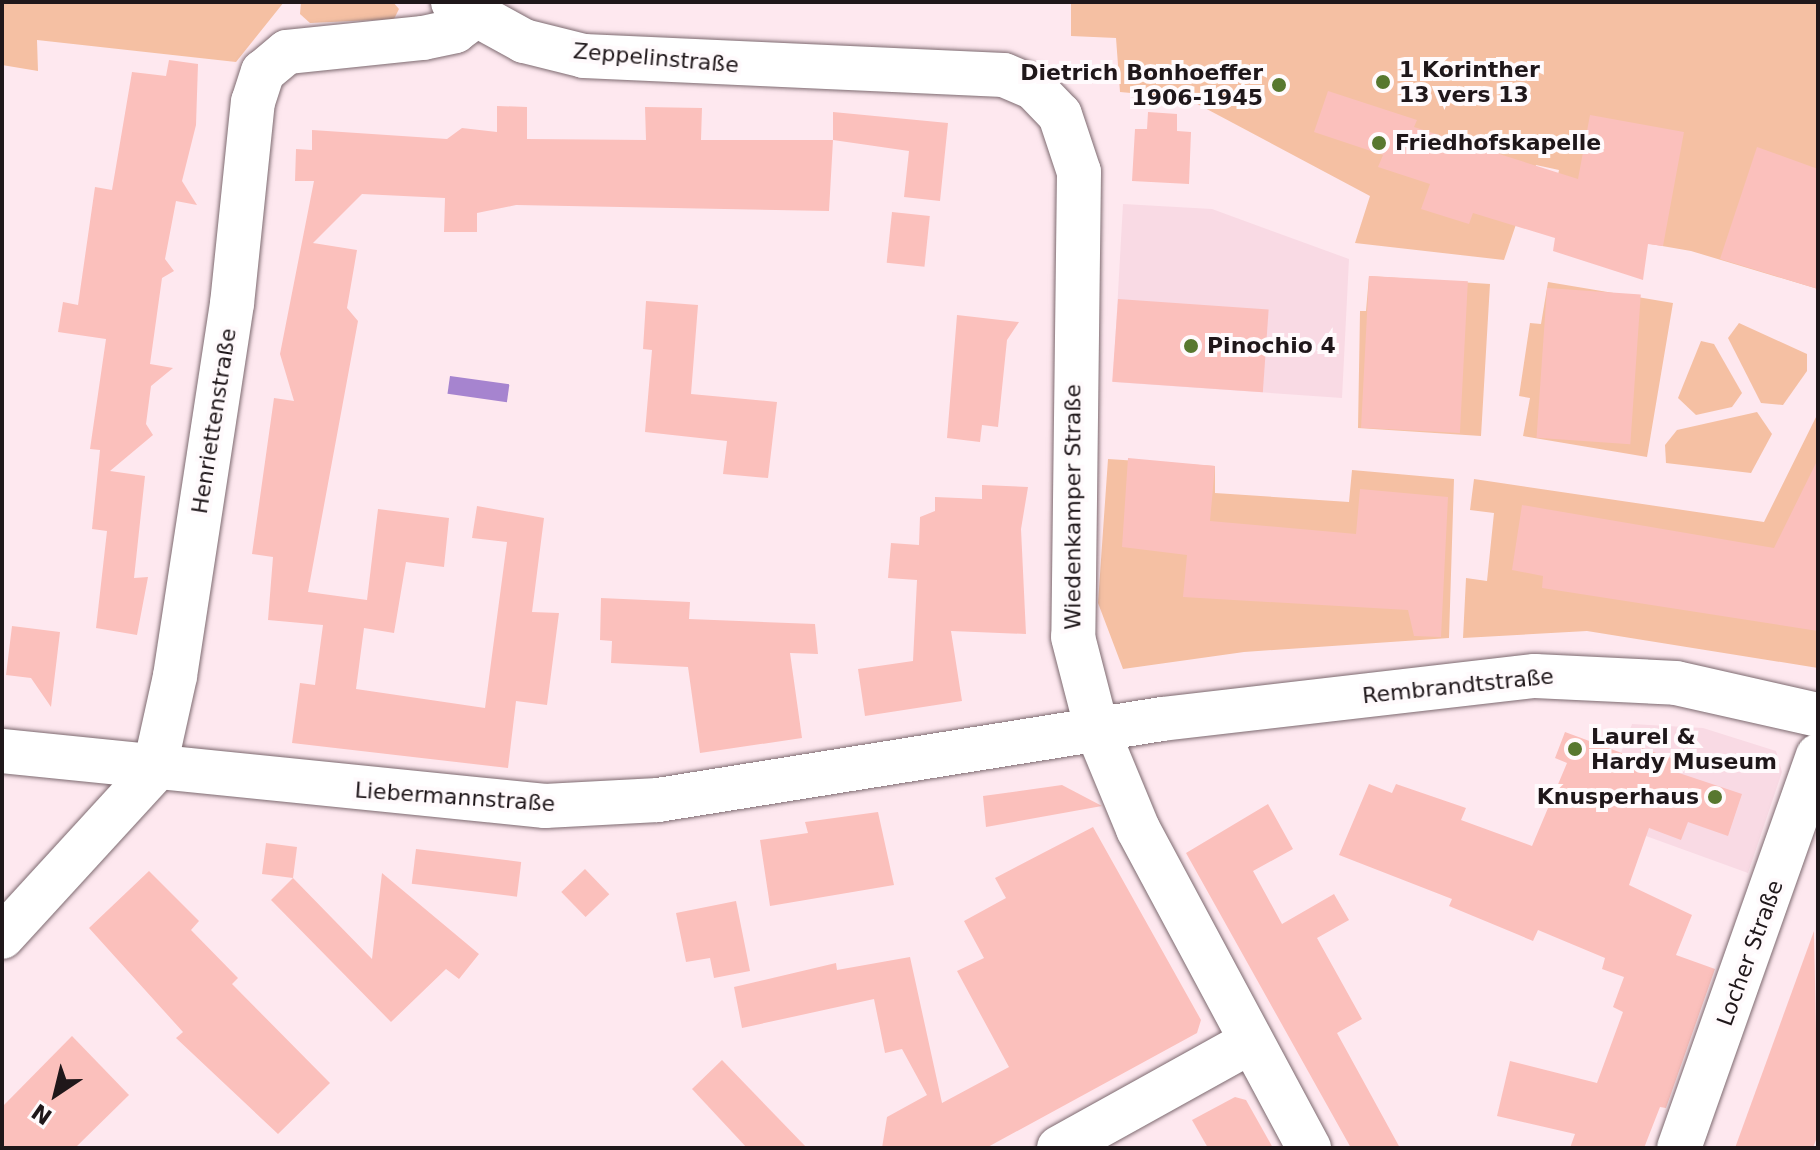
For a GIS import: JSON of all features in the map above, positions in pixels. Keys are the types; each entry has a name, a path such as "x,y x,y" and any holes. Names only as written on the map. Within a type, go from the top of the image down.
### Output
{"street":[{"name":"Zeppelinstraße","path":"465,9 524,41 584,56 775,67"},
{"name":"Henriettenstraße","path":"154,771 232,304 257,86 287,52 423,38 455,31 465,9"},
{"name":"Wiedenkamper Straße","path":"775,67 1004,75 1034,88 1060,115 1079,172 1073,637 1097,730 1138,829 1309,1148"},
{"name":"Rembrandtstraße","path":"1097,730 1302,701 1598,675 1713,689 1818,715"},
{"name":"Liebermannstraße","path":"2,751 154,771 559,805 658,800 1097,730"},
{"name":"Locher Straße","path":"1679,1148 1818,756"},
{"path":"2,937 154,771"},
{"path":"1059,1148 1250,1042"}],"shaded area":[{"path":"2,2 284,2 236,62 37,40 38,71 2,65"},
{"path":"301,2 393,2 399,9 394,19 310,23 300,14"},
{"path":"1071,2 1818,2 1818,289 1691,251 1547,226 1559,170 1536,165 1504,260 1355,243 1370,196 1186,98 1120,92 1116,38 1071,36"},
{"path":"1123,204 1212,209 1349,259 1342,398 1113,382"},
{"path":"1369,276 1490,284 1481,436 1358,428 1360,311 1366,311"},
{"path":"1548,282 1673,303 1647,457 1523,436 1530,398 1519,396 1530,323 1541,324"},
{"path":"1739,323 1807,354 1807,371 1783,405 1761,403 1728,338"},
{"path":"1701,341 1714,344 1742,393 1732,407 1696,415 1678,398"},
{"path":"450,376 509,384 507,402 447,394"},
{"path":"1757,412 1772,434 1751,473 1666,463 1665,445 1677,430"},
{"path":"1818,413 1818,668 1587,631 1463,638 1466,578 1487,581 1494,513 1470,510 1474,479 1764,522"},
{"path":"1108,459 1215,466 1215,493 1349,502 1352,470 1454,479 1449,638 1244,652 1123,669 1098,603"},
{"name":"Knusperhaus","path":"1632,724 1703,728 1776,751 1782,772 1748,873 1646,836 1642,748 1638,758 1621,753"}],"building":[{"path":"169,60 198,64 196,125 182,181 197,205 176,201 165,259 174,271 162,278 150,364 173,368 151,386 146,424 153,435 110,471 145,476 134,578 148,577 137,635 96,628 107,531 92,529 100,450 90,449 106,339 58,332 63,302 78,305 95,187 112,190 132,72 166,76"},
{"path":"1328,91 1417,120 1414,127 1578,179 1590,115 1684,132 1663,246 1648,244 1643,280 1553,251 1555,238 1473,213 1469,224 1421,209 1430,184 1378,167 1383,155 1314,132"},
{"path":"497,106 527,107 527,139 646,140 645,107 702,108 701,140 833,140 829,211 516,205 477,213 477,232 444,232 445,198 362,194 313,243 357,250 347,308 358,321 308,592 367,600 378,509 449,518 444,567 406,562 394,633 364,628 356,689 485,708 507,542 472,538 477,506 544,518 532,612 559,613 547,705 516,701 508,768 292,743 300,683 315,685 323,625 268,620 273,557 252,554 274,398 294,401 280,354 314,181 295,181 296,149 312,150 312,130 447,139 462,128 497,132"},
{"path":"833,112 948,123 940,201 904,197 909,151 833,140"},
{"path":"1148,112 1177,114 1177,131 1191,132 1189,184 1132,181 1135,129 1147,129"},
{"path":"1757,147 1818,169 1818,289 1720,259"},
{"path":"892,212 930,216 924,267 887,263"},
{"path":"1369,276 1468,281 1460,433 1361,428"},
{"path":"1547,288 1641,295 1630,444 1537,438"},
{"name":"Pinochio 4","path":"1118,299 1269,310 1263,392 1112,382"},
{"path":"646,301 698,305 691,394 777,402 768,478 723,474 727,441 645,432 652,350 643,349"},
{"path":"957,315 1019,322 1007,340 998,427 982,425 980,442 947,438"},
{"path":"1128,458 1215,466 1210,521 1356,534 1360,489 1448,497 1441,637 1414,636 1408,610 1183,597 1187,555 1122,547"},
{"path":"1818,459 1818,631 1542,588 1543,576 1512,570 1522,505 1774,548"},
{"path":"982,485 1028,487 1021,529 1026,634 951,631 962,701 865,716 858,669 913,661 917,580 888,578 891,543 919,545 920,517 935,511 935,497 982,499"},
{"path":"601,598 690,602 689,619 815,624 818,654 790,653 802,738 700,753 688,667 611,663 612,641 600,640"},
{"path":"12,626 60,632 51,707 31,678 6,675"},
{"path":"1565,732 1638,759 1642,748 1674,759 1670,770 1742,794 1728,836 1688,822 1681,840 1649,828 1629,885 1692,915 1676,955 1715,969 1666,1108 1660,1107 1644,1148 1570,1148 1575,1134 1497,1116 1510,1061 1597,1083 1623,1012 1613,1007 1624,977 1602,969 1605,958 1538,930 1533,941 1449,906 1452,899 1339,855 1369,784 1392,793 1396,784 1466,808 1461,820 1532,846 1567,763 1555,758"},
{"path":"1062,785 1102,806 986,827 983,796"},
{"path":"1268,804 1293,849 1253,871 1282,924 1334,894 1349,920 1317,938 1362,1019 1337,1033 1400,1148 1351,1148 1186,853"},
{"path":"878,812 894,885 770,906 760,840 808,833 805,822"},
{"path":"1093,827 1201,1020 1197,1033 986,1148 882,1148 887,1117 927,1095 902,1049 885,1053 874,999 742,1028 734,987 836,963 837,970 910,957 942,1103 1009,1067 957,971 984,958 964,921 1006,898 995,878"},
{"path":"266,843 297,847 293,878 262,874"},
{"path":"416,849 521,862 517,897 412,884"},
{"path":"585,869 609,894 586,917 561,892"},
{"path":"149,871 199,921 191,930 238,978 232,984 330,1083 278,1134 176,1038 183,1032 89,928"},
{"path":"382,873 479,954 459,979 446,969 391,1022 271,900 293,878 372,959"},
{"path":"736,901 750,971 714,978 710,958 686,962 676,913"},
{"path":"1814,931 1818,1134 1813,1148 1735,1148"},
{"path":"72,1036 129,1095 75,1148 2,1148 2,1107"},
{"path":"722,1060 807,1148 747,1148 692,1089"},
{"path":"1235,1097 1246,1100 1273,1148 1208,1148 1192,1120"}],"place":[{"name":"1 Korinther 13 vers 13","path":"1383,82"},
{"name":"Dietrich Bonhoeffer 1906-1945","path":"1279,85"},
{"name":"Friedhofskapelle","path":"1379,143"},
{"name":"Pinochio 4","path":"1191,346"},
{"name":"Laurel & Hardy Museum","path":"1575,749"},
{"name":"Knusperhaus","path":"1715,797"}]}
